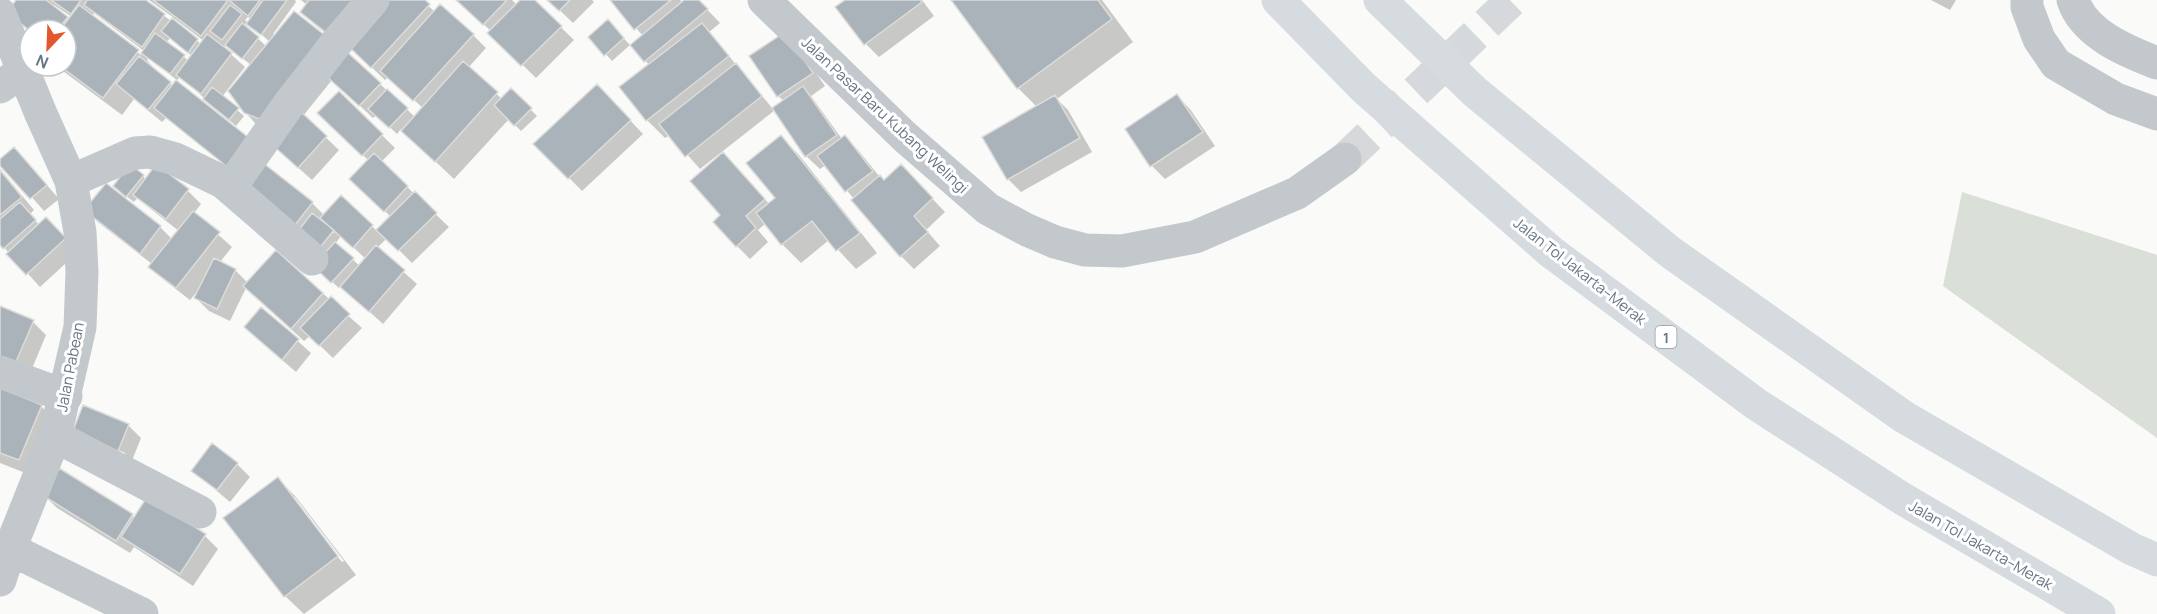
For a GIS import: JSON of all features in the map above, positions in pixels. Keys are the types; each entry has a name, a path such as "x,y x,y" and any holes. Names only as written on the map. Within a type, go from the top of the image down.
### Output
{"highway":[{"name":"Jalan Tol Jakarta–Merak","path":"1278,0 1364,88 1551,252 1766,410 1902,499 2099,614"},
{"path":"1380,0 1475,92 1670,252 1904,417 2132,549 2157,560"}],"street":[{"path":"223,183 237,178 289,104 373,0"},
{"name":"Jalan Pasar Baru Kubang Welingi","path":"764,0 905,137 988,209 1027,230 1075,248 1122,251 1195,237 1297,193 1345,159"},
{"path":"2157,63 2133,54 2089,27 2076,10 2072,0 2027,3 2039,39 2056,64 2116,99 2157,114"},
{"name":"Jalan Pabean","path":"0,14 11,79 71,181 80,231 82,272 80,327 66,396 55,436 5,564"},
{"path":"71,181 135,153 150,152 175,159 223,183 312,259"},
{"path":"0,372 66,396"},
{"path":"55,436 200,512"},
{"path":"5,564 142,614"}],"shaded area":[{"path":"1962,192 2157,255 2157,438 1943,286"}],"building":[{"path":"16,0 46,0 68,17 18,18 18,21 7,12"},
{"path":"51,0 81,0 71,14"},
{"path":"87,0 146,0 165,14 142,47 84,5"},
{"path":"153,0 228,0 201,36"},
{"path":"229,0 260,0 248,16"},
{"path":"263,0 287,0 261,35 246,24"},
{"path":"309,0 356,0 329,35 300,12"},
{"path":"385,0 425,0 430,4 371,68 345,43"},
{"path":"456,0 507,0 483,25"},
{"path":"520,0 535,0 562,26 521,66 487,33"},
{"path":"547,0 570,0 559,11"},
{"path":"610,0 671,0 634,30"},
{"path":"684,0 699,0 708,9 644,62 630,45"},
{"path":"845,0 920,0 922,2 864,45 835,7"},
{"path":"951,0 1098,0 1112,19 1017,89"},
{"path":"440,4 474,34 413,101 380,71"},
{"path":"79,5 139,50 103,98 76,78 78,78 78,18 69,18"},
{"path":"230,5 242,14 222,40 210,31"},
{"path":"294,11 331,40 265,121 244,113 228,91"},
{"path":"172,18 198,39 188,53 161,31"},
{"path":"608,19 624,38 604,56 588,37"},
{"path":"242,23 259,37 242,59 225,45"},
{"path":"702,23 729,56 646,121 619,87"},
{"path":"785,32 813,73 777,97 749,56"},
{"path":"155,33 185,55 170,74 141,53"},
{"path":"207,34 232,53 201,94 176,75"},
{"path":"346,51 381,83 359,106 324,74"},
{"path":"139,56 171,82 148,110 116,84"},
{"path":"463,61 498,92 435,162 401,131"},
{"path":"736,63 762,96 685,157 659,124"},
{"path":"176,80 253,141 230,169 154,108"},
{"path":"597,84 631,120 568,179 533,144"},
{"path":"803,86 837,135 805,157 772,108"},
{"path":"212,87 239,108 229,120 203,99"},
{"path":"511,88 532,108 514,126 494,105"},
{"path":"387,89 408,108 389,128 368,109"},
{"path":"339,91 383,134 362,156 317,113"},
{"path":"1177,94 1203,132 1150,167 1125,129"},
{"path":"1055,95 1080,138 1007,180 982,137"},
{"path":"298,109 327,136 298,168 268,141"},
{"path":"781,135 860,233 836,251 812,221 781,245 756,213 775,198 746,163"},
{"path":"845,135 873,171 845,192 817,156"},
{"path":"14,147 47,185 30,199 0,166 0,159"},
{"path":"723,152 765,199 746,216 756,228 736,247 713,222 720,215 690,181"},
{"path":"374,153 408,186 384,212 349,179"},
{"path":"258,159 313,202 291,230 237,187"},
{"path":"130,164 144,175 126,197 113,186"},
{"path":"156,164 189,189 166,219 133,195"},
{"path":"901,164 933,198 914,216 928,232 900,257 851,200 880,175 884,180"},
{"path":"0,170 22,197 0,215"},
{"path":"106,183 161,226 140,254 84,210"},
{"path":"415,191 437,213 398,251 376,230"},
{"path":"341,195 373,225 353,248 320,218"},
{"path":"20,202 36,220 3,249 0,245 0,219"},
{"path":"193,211 220,232 176,288 148,267"},
{"path":"312,213 334,230 313,256 292,239"},
{"path":"46,217 66,238 26,275 6,254"},
{"path":"335,242 354,258 331,283 313,266"},
{"path":"376,245 405,270 369,312 340,287"},
{"path":"276,250 323,293 291,329 243,286"},
{"path":"214,258 236,269 217,309 194,298"},
{"path":"331,296 350,314 319,346 300,328"},
{"path":"0,306 34,320 12,371 0,365"},
{"path":"261,307 299,339 282,360 244,327"},
{"path":"0,388 42,405 19,460 0,453"},
{"path":"83,405 129,424 118,451 72,433"},
{"path":"212,443 238,463 217,490 191,471"},
{"path":"59,468 133,514 116,541 42,495"},
{"path":"278,477 338,556 284,597 223,518"},
{"path":"147,497 206,534 180,574 121,537"}],"tunnel":[{"path":"1345,159 1512,0"}]}
